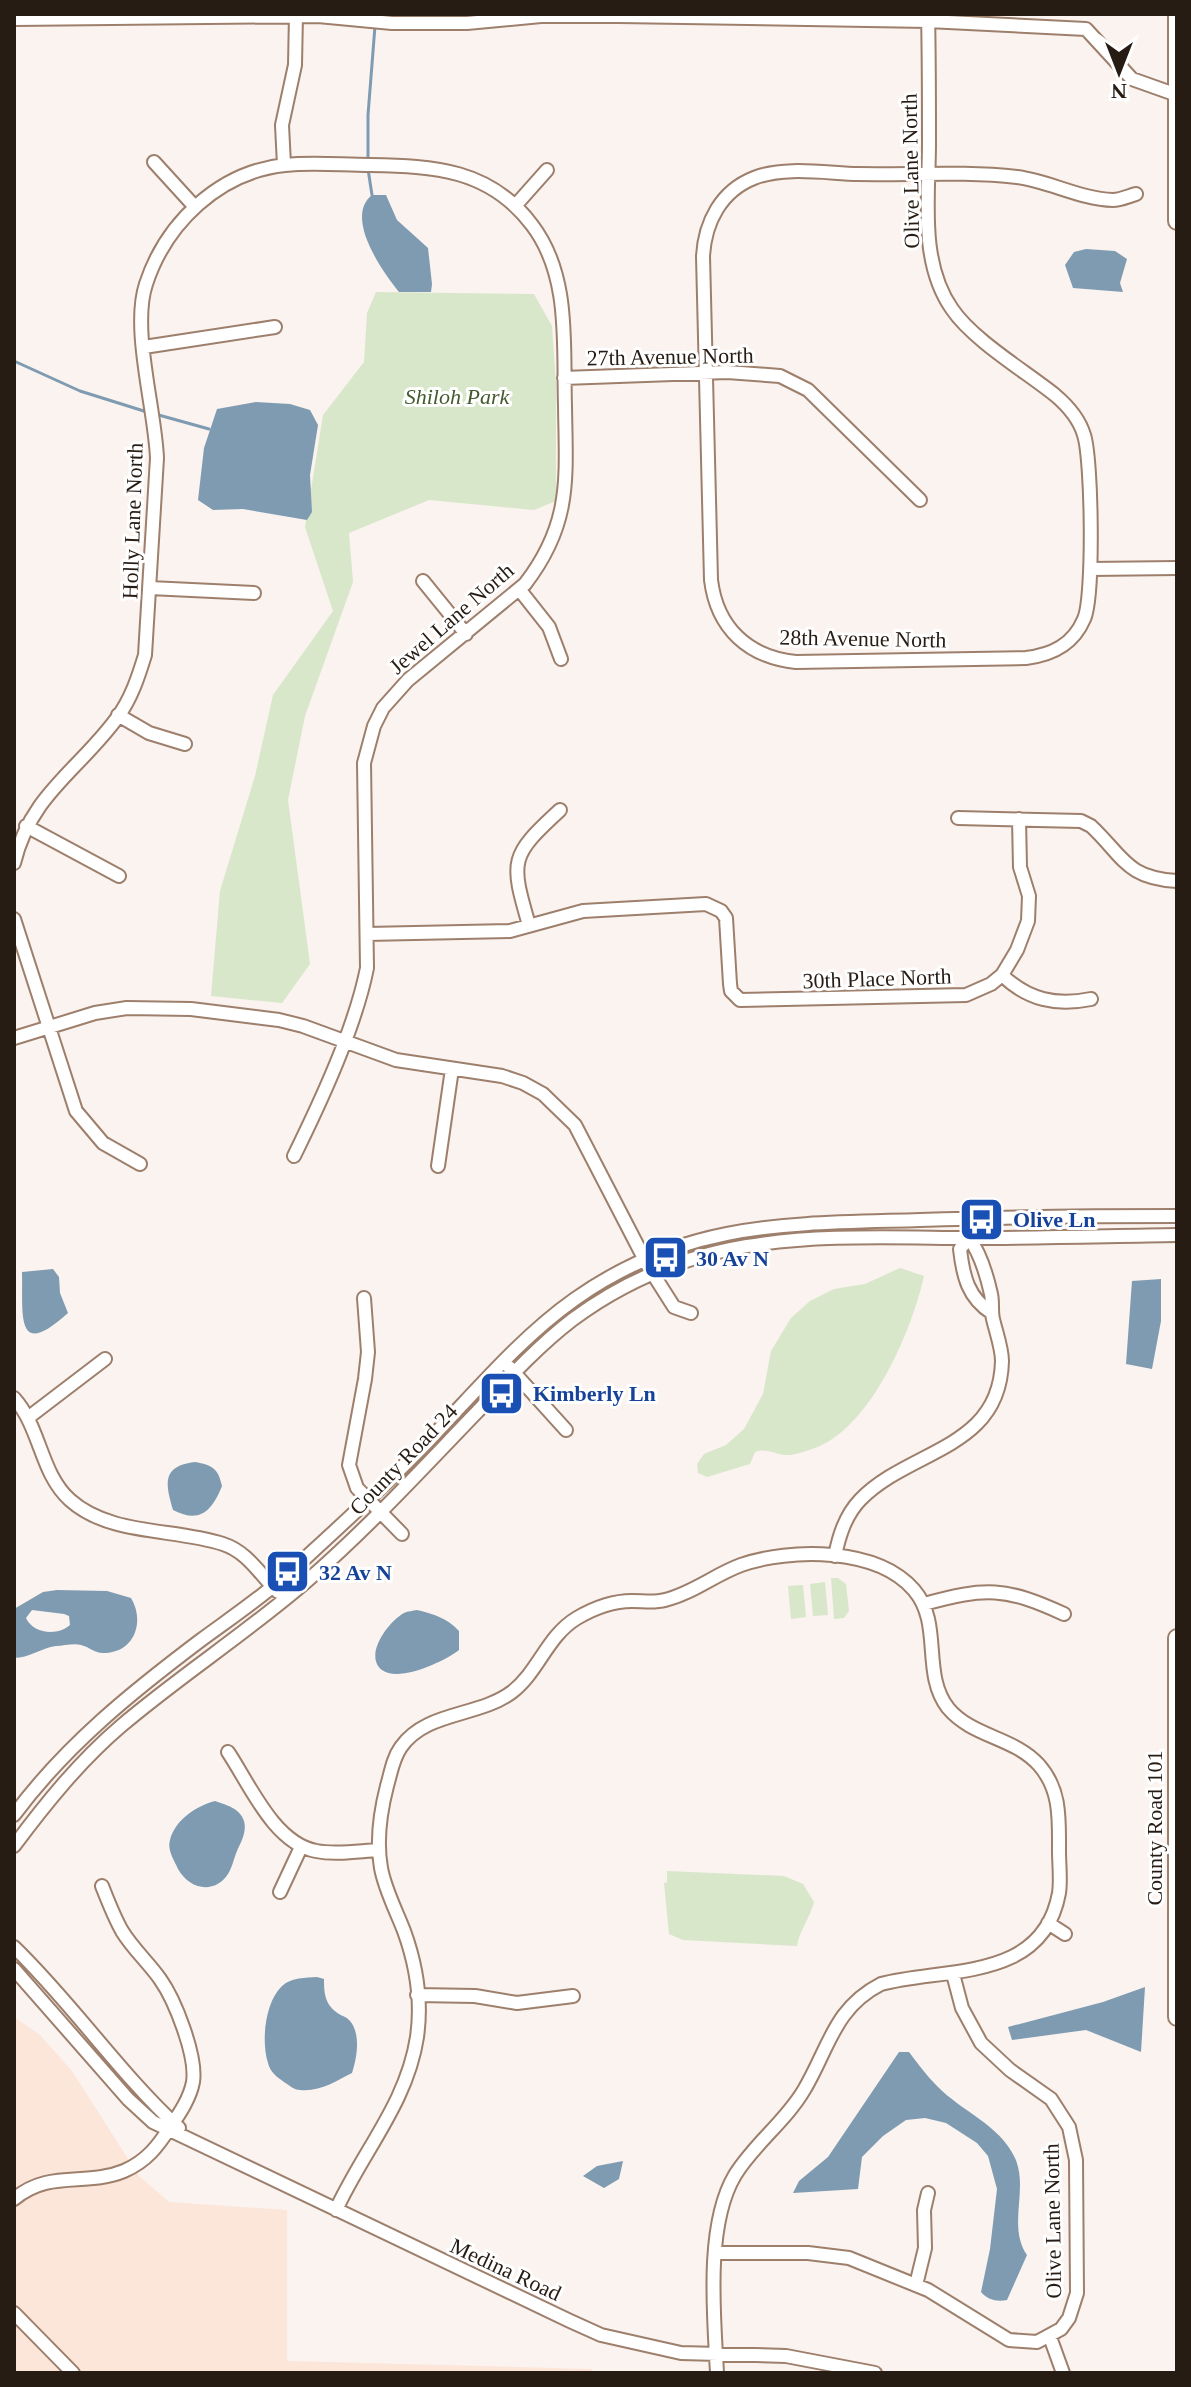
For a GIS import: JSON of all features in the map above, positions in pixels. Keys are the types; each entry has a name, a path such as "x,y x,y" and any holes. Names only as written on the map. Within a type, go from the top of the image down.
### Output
{"main road":[{"path":"1177,14 1177,221"},
{"name":"County Road 101","path":"1177,1638 1177,2017"}],"street":[{"path":"14,19 296,15 392,23 456,23 541,16 928,17 1086,29 1132,79 1177,95"},
{"path":"284,165 282,125 295,65 296,15"},
{"name":"Olive Lane North","path":"928,17 931,256 935,275 951,309 963,324 1067,405 1083,431 1089,461 1089,607 1077,633 1055,652 1026,658"},
{"path":"154,162 195,207"},
{"name":"Jewel Lane North","path":"284,165 437,168 480,182 515,206 533,226 554,267 562,312 566,474 560,522 540,564 519,589 394,693 374,726 364,763 367,934 364,985 294,1156"},
{"name":"Holly Lane North","path":"14,863 26,826 47,795 118,715 138,678 145,655 157,458 140,319 145,286 171,234 195,207 220,187 241,177 284,165"},
{"path":"515,206 547,170"},
{"name":"28th Avenue North","path":"1026,658 796,662 760,654 731,632 713,599 704,239 709,223 726,196 753,178 769,174 1019,177 1115,201 1136,194"},
{"path":"144,347 275,327"},
{"name":"27th Avenue North","path":"564,378 763,373 794,381 820,400 920,500"},
{"path":"1090,569 1177,568"},
{"path":"423,581 466,634"},
{"path":"150,588 254,593"},
{"path":"519,589 549,627 561,659"},
{"path":"118,715 149,733 185,744"},
{"path":"367,934 502,931 529,925 517,885 517,858 532,836 560,810"},
{"path":"958,818 1081,821 1091,826 1137,873 1149,879 1177,881"},
{"path":"1019,819 1020,867 1030,909 1017,950 1002,975 1023,992 1039,999 1073,1002 1091,999"},
{"path":"26,826 119,876"},
{"name":"30th Place North","path":"529,925 583,911 706,904 721,911 729,926 730,984 735,996 747,1001 952,997 979,990 1002,975"},
{"path":"14,919 76,1111 103,1143 140,1164"},
{"path":"14,1038 95,1013 159,1007 279,1020 396,1060 502,1076 523,1083 543,1094 560,1109 587,1145 648,1266 674,1307 691,1313"},
{"path":"438,1166 452,1069"},
{"name":"County Road 24","path":"14,1846 63,1784 120,1727 286,1598 381,1512 514,1373 571,1321 648,1266 718,1235 762,1226 968,1218 1177,1216"},
{"path":"835,1556 839,1537 858,1503 872,1489 960,1438 986,1415 997,1391 1002,1358 992,1313 992,1296 976,1248 969,1238 968,1218"},
{"name":"County Road 24","path":"14,1815 51,1768 110,1711 273,1587 369,1500 531,1334 573,1300 609,1277 648,1266 788,1239 846,1236 1177,1235"},
{"path":"969,1238 960,1249 966,1280 977,1304 992,1313"},
{"path":"364,1298 368,1352 349,1465 357,1488 402,1534"},
{"path":"29,1417 105,1359"},
{"path":"503,1363 566,1430"},
{"path":"14,1398 29,1417 56,1484 83,1510 100,1518 223,1544 249,1560 286,1598"},
{"path":"336,2210 356,2167 392,2114 403,2089 417,2035 417,1995 411,1953 388,1894 378,1850 382,1807 402,1745 423,1727 484,1706 512,1692 524,1681 552,1640 580,1616 616,1603 658,1602 684,1595 722,1573 763,1559 811,1553 835,1556 890,1571 903,1579 924,1604 931,1630 936,1684 951,1711 977,1731 1023,1751 1036,1761 1054,1787 1059,1818 1059,1886 1048,1923 1024,1951 989,1966 881,1984 866,1991 843,2013 804,2090 734,2177 720,2213 715,2253 717,2373"},
{"path":"924,1604 978,1591 999,1591 1019,1595 1064,1614"},
{"path":"228,1752 274,1824 282,1834 301,1847 319,1852 378,1850"},
{"path":"280,1892 301,1847"},
{"path":"14,2199 39,2183 55,2179 88,2179 120,2172 147,2158 171,2126 193,2082 190,2054 170,1996 121,1929 102,1886"},
{"path":"1048,1923 1065,1934"},
{"name":"Medina Road","path":"14,1947 52,1984 171,2126 193,2141 601,2335 681,2353 786,2356 875,2373"},
{"name":"Medina Road","path":"14,1969 128,2099 153,2122 171,2126"},
{"name":"Olive Lane North","path":"953,1974 962,2008 981,2043 1010,2070 1060,2099 1074,2143 1077,2293 1069,2318 1050,2337"},
{"path":"417,1995 475,1996 517,2003 573,1996"},
{"path":"916,2285 925,2248 924,2210 928,2193"},
{"path":"715,2253 829,2255 868,2265 955,2305 1009,2340 1037,2342 1050,2337 1063,2373"},
{"path":"14,2313 73,2373"},
{"name":"Medina Road","path":"822,2361 847,2373"}],"shaded area":[{"path":"14,2017 40,2035 72,2071 139,2176 169,2202 287,2210 287,2361 592,2369 592,2373 14,2373"}],"green space":[{"name":"Shiloh Park","path":"376,292 534,294 552,326 556,383 556,501 534,510 429,500 349,533 353,582 305,716 288,800 310,964 282,1003 211,996 220,891 255,776 273,695 333,611 305,527 323,415 364,362 367,313"},
{"path":"900,1268 924,1276 918,1298 900,1347 873,1396 857,1417 839,1434 809,1450 790,1455 755,1452 750,1464 707,1477 698,1473 697,1464 704,1454 726,1445 744,1429 763,1394 771,1351 791,1318 810,1301 834,1289 865,1284"},
{"path":"831,1578 838,1578 846,1584 849,1611 844,1618 834,1619"},
{"path":"825,1582 828,1615 813,1616 810,1584"},
{"path":"803,1585 806,1617 791,1619 788,1586"},
{"path":"667,1871 784,1876 803,1884 814,1902 797,1946 683,1940 669,1934 664,1883 667,1882"}],"water":[{"path":"372,195 386,195 397,220 428,248 431,292 399,292 376,258 364,230 362,216 364,205"},
{"path":"1086,249 1115,251 1127,259 1120,283 1123,292 1073,288 1065,265 1074,252"},
{"path":"256,402 290,404 310,410 318,425 310,475 312,512 307,520 243,509 213,510 198,500 204,448 217,409"},
{"path":"53,1269 59,1277 60,1293 68,1313 39,1333 30,1332 23,1317 22,1272"},
{"path":"1161,1279 1161,1321 1152,1369 1126,1364 1132,1281"},
{"path":"195,1462 213,1468 222,1486 204,1513 191,1516 173,1510 168,1484 171,1472 177,1467"},
{"path":"107,1591 131,1598 137,1616 134,1634 124,1647 115,1651 101,1653 72,1644 14,1658 14,1609 43,1592","holes":["32,1610 69,1616 70,1625 53,1632 34,1627 26,1618"]},
{"path":"417,1610 440,1617 459,1631 459,1650 433,1665 410,1672 399,1674 382,1670 375,1656 380,1639 398,1617"},
{"path":"215,1801 239,1813 245,1825 244,1833 228,1874 216,1885 202,1887 183,1876 171,1855 169,1844 181,1820 201,1806"},
{"path":"294,1979 324,1979 328,2003 353,2026 357,2039 355,2060 352,2073 328,2085 298,2090 279,2078 269,2066 265,2044 266,2022 276,1993 282,1986"},
{"path":"1145,1987 1141,2052 1086,2030 1012,2040 1008,2027 1103,2002"},
{"path":"899,2052 909,2052 937,2086 1000,2136 1015,2158 1020,2182 1019,2232 1027,2255 1007,2300 993,2300 981,2292 997,2189 988,2156 977,2143 946,2123 925,2118 906,2120 883,2136 862,2157 858,2189 793,2193 799,2181 828,2157"},
{"path":"623,2161 619,2179 604,2188 583,2176 597,2166"}],"waterway":[{"path":"368,162 368,115 375,26"},
{"path":"368,169 372,195"},
{"path":"14,361 80,391 147,412"},
{"path":"155,414 209,429"}],"place":[{"name":"Olive Ln","path":"982,1219"},
{"name":"30 Av N","path":"665,1258"},
{"name":"Kimberly Ln","path":"502,1393"},
{"name":"32 Av N","path":"288,1572"}]}
